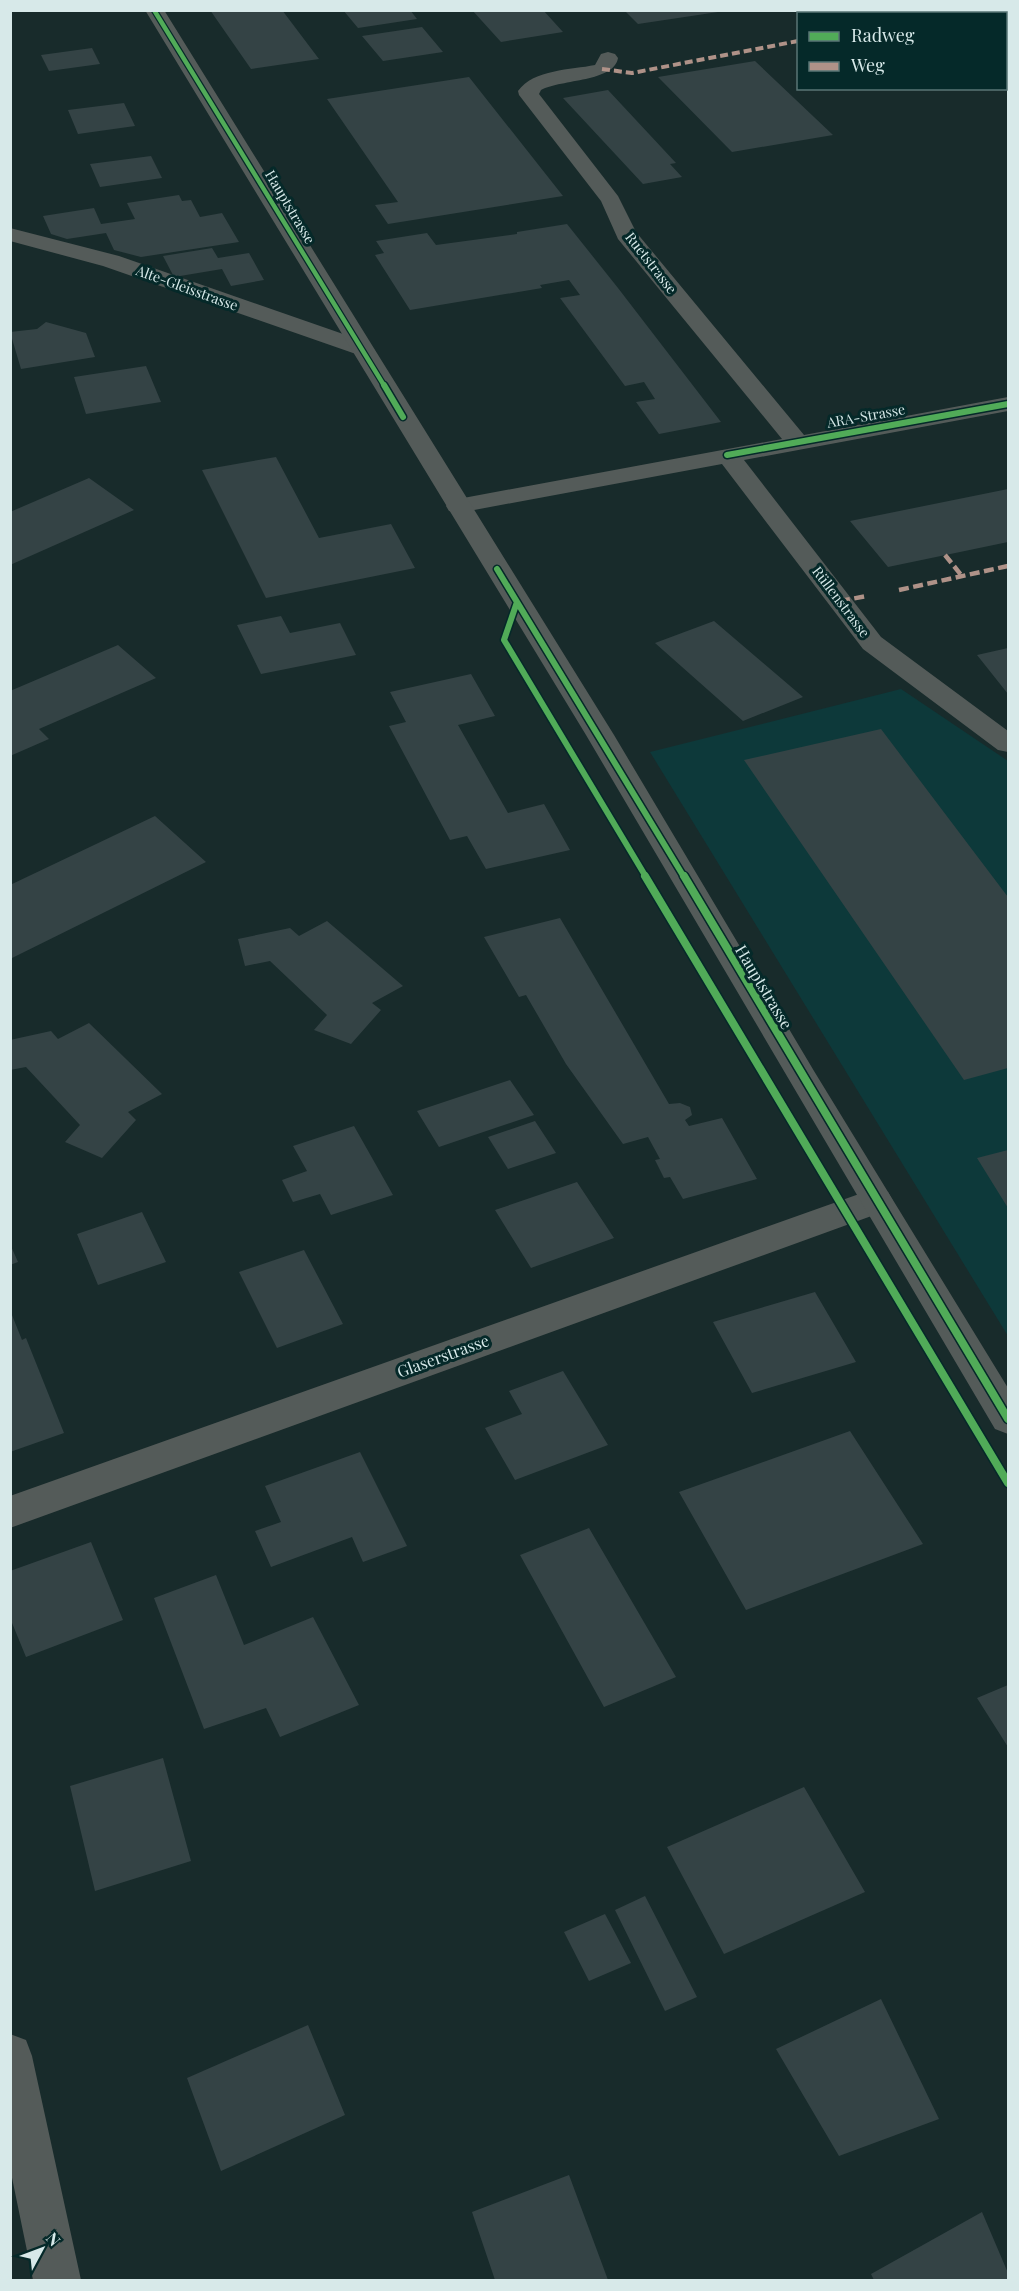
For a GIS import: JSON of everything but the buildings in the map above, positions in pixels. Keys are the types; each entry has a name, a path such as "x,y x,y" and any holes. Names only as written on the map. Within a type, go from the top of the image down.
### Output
{"street":[{"name":"Hauptstrasse","path":"154,10 600,735 1008,1419"},
{"name":"Ruetstrasse","path":"608,58 607,65 602,69 553,79 532,86 529,96 611,200 626,234 797,442"},
{"name":"Alte-Gleisstrasse","path":"10,234 111,261 361,348"},
{"name":"ARA-Strasse","path":"458,506 1008,404"},
{"name":"Rüllenstrasse","path":"728,455 872,643 1008,744"},
{"name":"Glaserstrasse","path":"10,1512 876,1201"},
{"path":"14,2085 57,2280"}],"shaded area":[{"path":"901,689 1008,761 1008,1336 650,752"}],"marked path":[{"path":"932,12 937,10"},
{"path":"602,69 632,73 797,41"},
{"path":"945,555 962,576"},
{"path":"899,590 1008,566"},
{"path":"840,601 867,596"}],"cycle path":[{"path":"154,10 403,417"},
{"path":"727,455 1008,404"},
{"path":"497,569 1008,1419"},
{"path":"517,602 504,640 1008,1483"}]}
